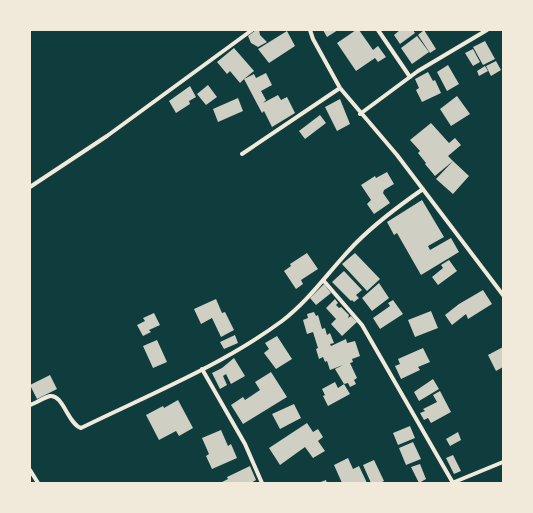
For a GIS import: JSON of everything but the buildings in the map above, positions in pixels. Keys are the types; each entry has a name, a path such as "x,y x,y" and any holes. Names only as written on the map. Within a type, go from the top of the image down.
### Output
{"street":[{"path":"30,187 107,136 252,30"},
{"path":"310,30 313,39 340,88 423,189 503,295"},
{"path":"378,30 410,77"},
{"path":"360,114 410,77 487,30"},
{"path":"242,154 340,88"},
{"path":"30,405 50,396 54,396 61,401 72,423 81,428 202,369 242,347 281,321 308,297 357,242 398,206 423,189"},
{"path":"324,280 362,325 453,483 503,462"},
{"path":"202,369 245,444 262,483"},
{"path":"30,470 38,483"}]}
